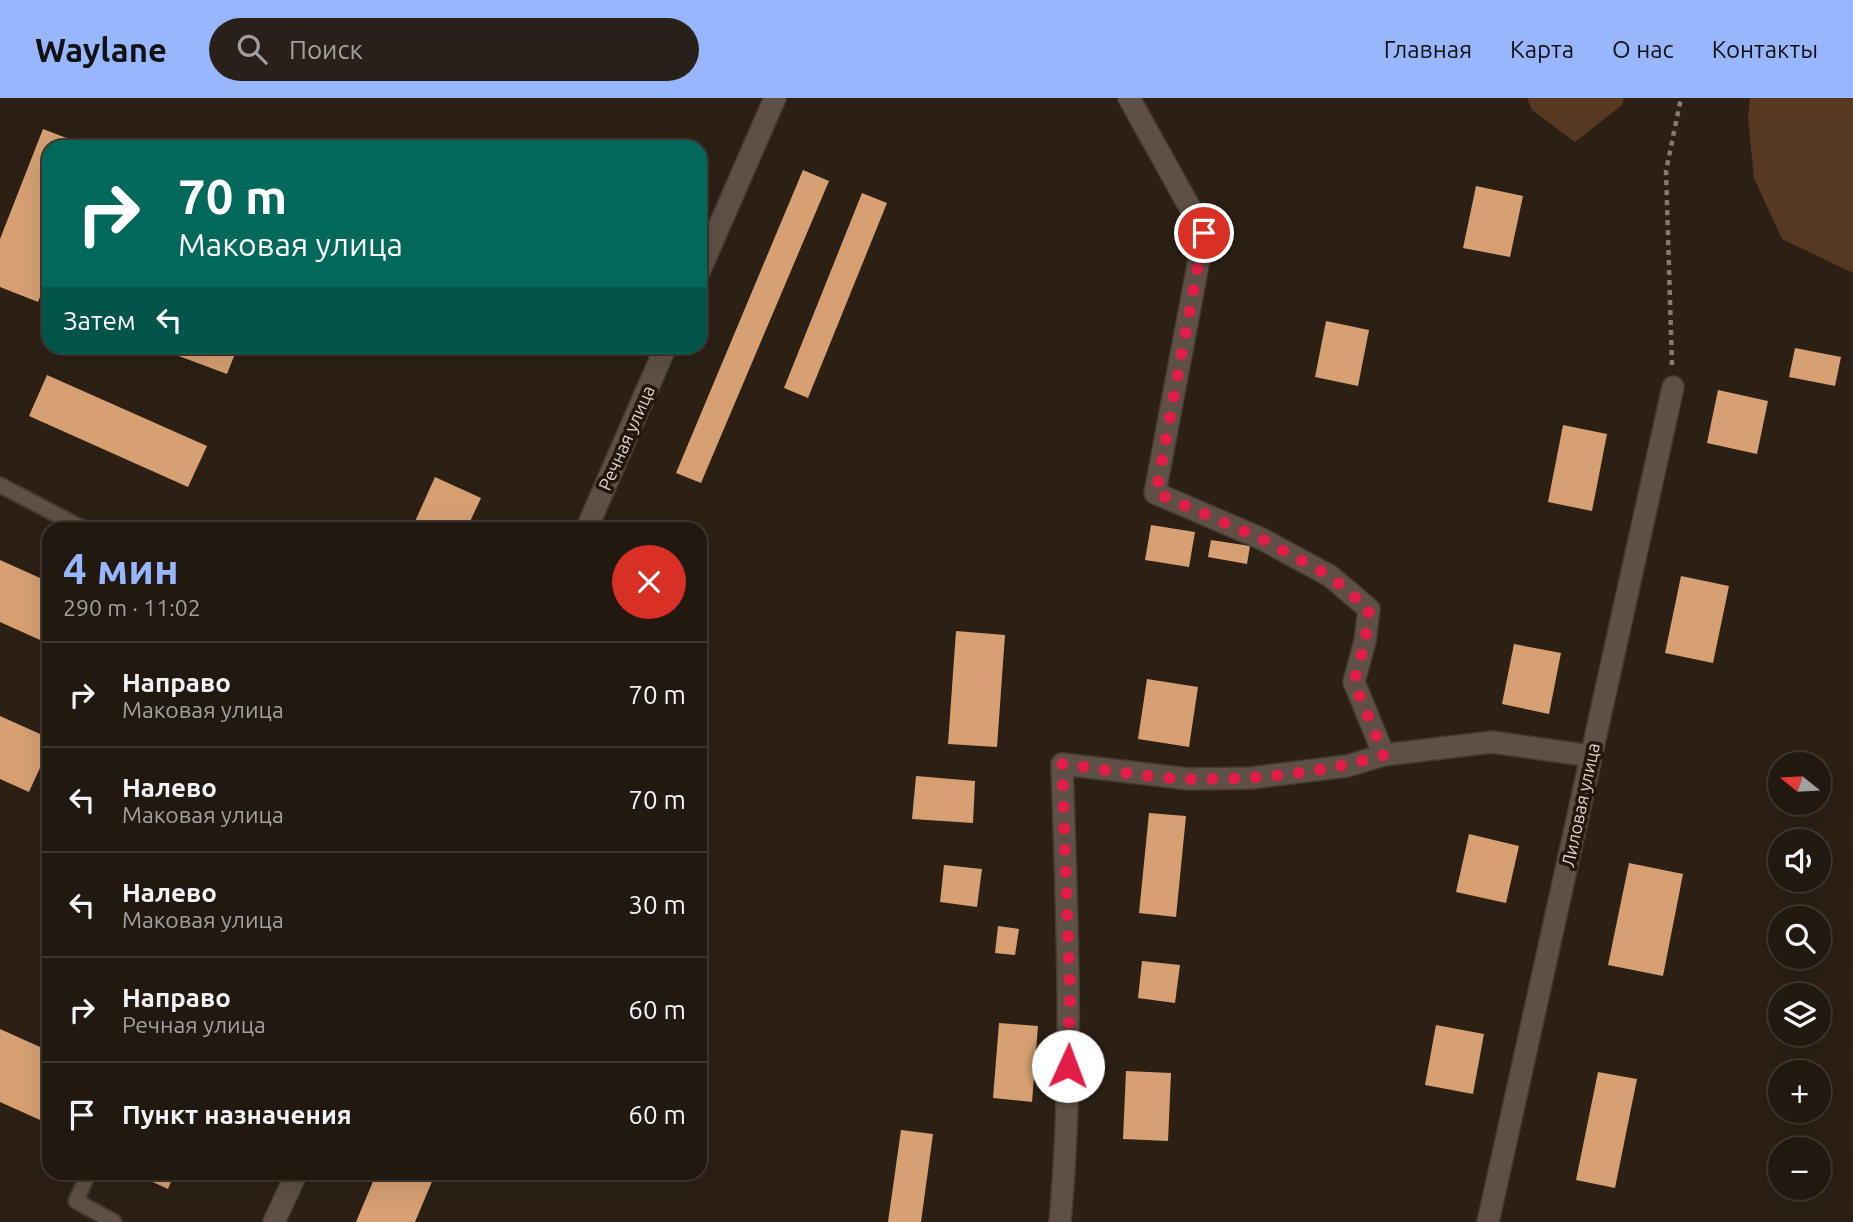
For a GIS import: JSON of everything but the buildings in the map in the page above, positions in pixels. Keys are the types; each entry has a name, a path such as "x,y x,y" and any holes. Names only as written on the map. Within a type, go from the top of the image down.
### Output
{"street":[{"path":"707,254 775,98"},
{"path":"1129,98 1204,233 1156,493 1262,539 1330,576 1369,609 1365,642 1354,682 1384,755"},
{"name":"Речная улица","path":"590,522 663,354"},
{"name":"Лиловая улица","path":"1488,1222 1673,387"},
{"path":"1060,1222 1065,1163 1070,993 1062,764 1189,779 1251,778 1347,766 1384,755 1492,742 1591,756"},
{"path":"274,1222 294,1180"}],"lane":[{"path":"0,485 71,522"},
{"path":"85,1180 76,1201 114,1222"}],"path":[{"path":"1673,387 1666,171 1681,98"}],"shaded area":[{"path":"1527,98 1624,98 1622,105 1575,142 1532,110"},
{"path":"1750,98 1853,98 1853,273 1782,239 1754,178 1748,118"}],"route":[{"path":"1068,1066 1070,993 1062,764 1189,779 1251,778 1347,766 1384,755 1354,682 1365,642 1369,609 1330,576 1262,539 1156,493 1204,233"}]}
